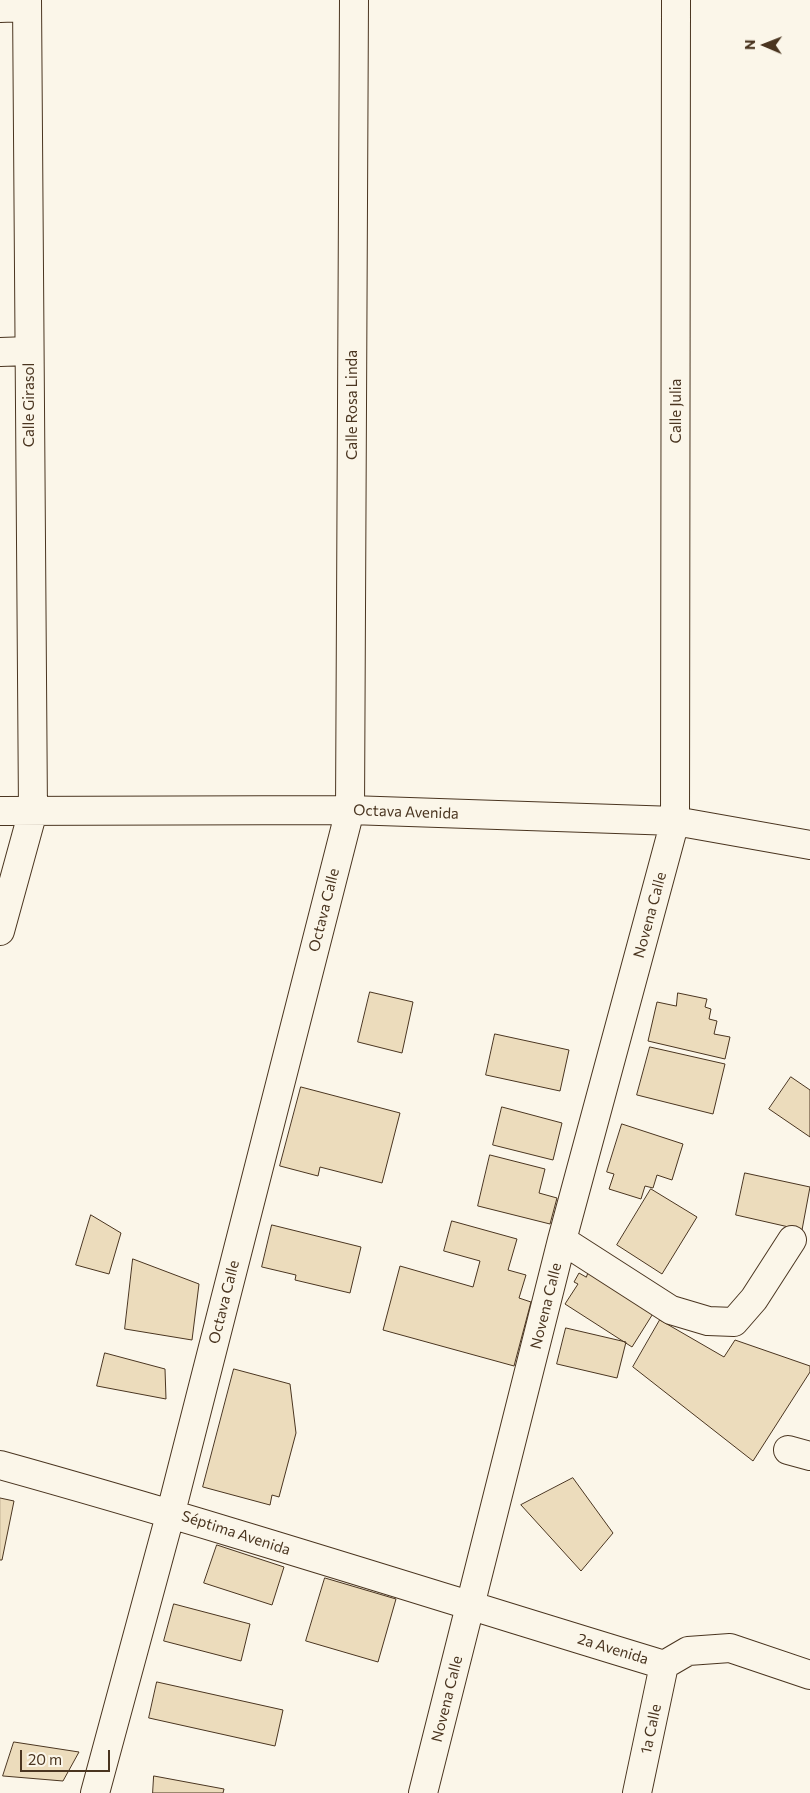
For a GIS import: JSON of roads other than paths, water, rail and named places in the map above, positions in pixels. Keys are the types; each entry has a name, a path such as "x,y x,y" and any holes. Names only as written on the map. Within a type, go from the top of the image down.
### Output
{"street":[{"name":"Calle Rosa Linda","path":"350,810 354,0"},
{"name":"Calle Julia","path":"675,821 676,0"},
{"path":"0,8 27,4"},
{"name":"Calle Girasol","path":"0,932 33,811 27,4"},
{"path":"0,352 29,351"},
{"name":"Octava Avenida","path":"0,811 350,810 675,821 810,845"},
{"name":"Octava Calle","path":"96,1793 171,1512 350,810"},
{"name":"Novena Calle","path":"423,1793 562,1240 675,821"},
{"path":"562,1240 671,1310 708,1321 734,1322 754,1300 792,1240"},
{"name":"Séptima Avenida","path":"0,1465 171,1512 471,1607"},
{"name":"2a Avenida","path":"471,1607 664,1664 688,1650 730,1648 810,1675"},
{"name":"1a Calle","path":"637,1793 664,1664"}]}
